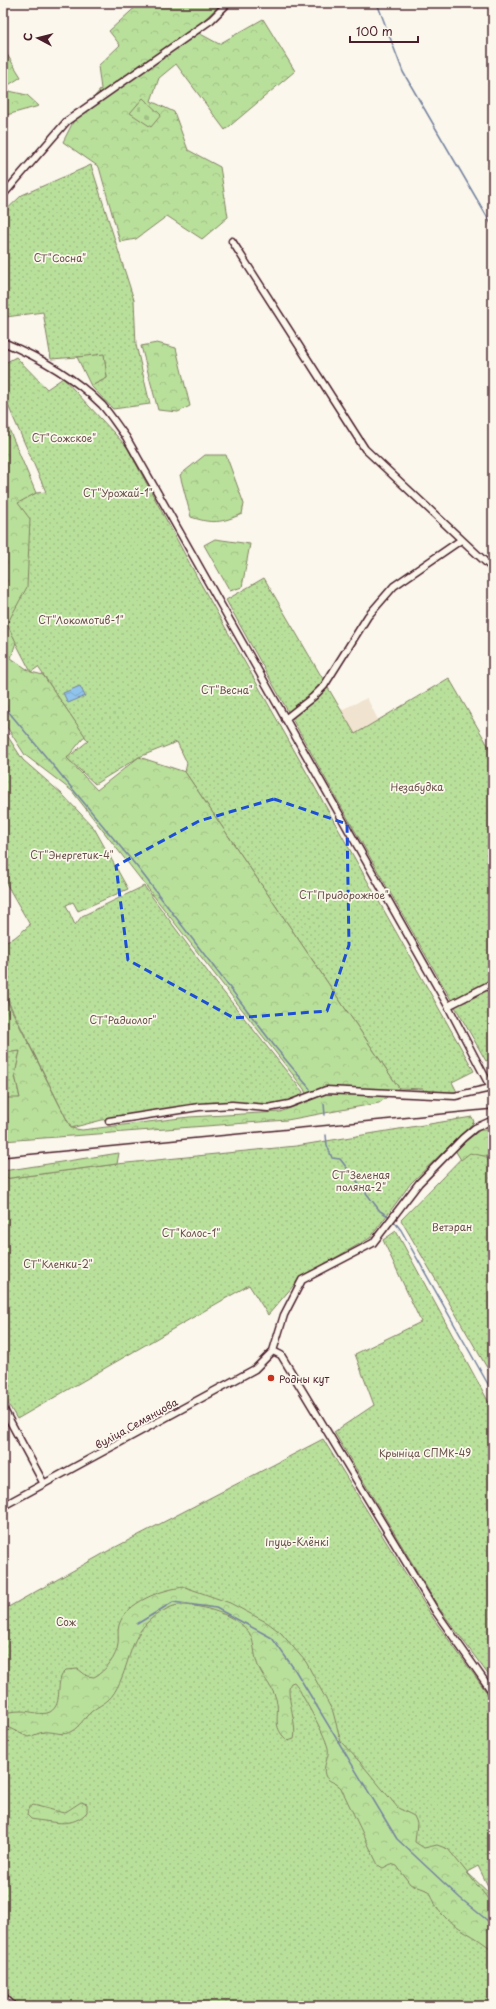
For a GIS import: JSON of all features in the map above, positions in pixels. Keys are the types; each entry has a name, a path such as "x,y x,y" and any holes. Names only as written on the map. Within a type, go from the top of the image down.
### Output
{"street":[{"path":"3,195 67,121 211,20 228,3"},
{"path":"232,241 365,449 493,569"},
{"path":"3,342 48,364 77,383 103,406 122,431 140,460 448,1006 492,1090 455,1096 326,1090 289,1104 268,1108 232,1106 199,1107 109,1121"},
{"path":"285,719 313,698 324,686 368,616 394,586 461,540"},
{"path":"448,1006 493,983"},
{"name":"вуліца Семянцова","path":"3,1506 255,1369 273,1351 284,1316 302,1280 373,1243 419,1183 463,1138 475,1128 493,1120"},
{"path":"273,1351 281,1355 436,1612 493,1693"},
{"path":"3,1408 44,1484"},
{"path":"3,1996 12,2006"}],"highlighted area":[{"path":"274,799 347,824 349,945 327,1011 234,1018 128,960 116,866 199,821"}],"shaded area":[{"path":"367,698 378,720 355,734 341,710"}],"green space":[{"path":"140,3 222,3 193,30 219,44 263,19 295,71 225,130 176,64 159,78 151,101 174,112 188,150 220,167 228,217 202,239 167,216 136,239 120,242 99,167 63,142 73,122 101,89 98,66 120,45 109,31"},
{"path":"3,48 21,77 7,86 9,91 27,95 39,106 3,116"},
{"path":"143,98 161,115 151,127 130,113"},
{"name":"СТ\"Сосна\"","path":"91,165 134,300 136,345 150,404 113,409 91,386 107,378 104,355 51,359 43,312 6,317 3,307 3,213 22,195"},
{"path":"157,343 176,348 190,406 178,412 158,410 141,346"},
{"path":"104,354 107,378 91,386 77,357"},
{"path":"16,357 47,389 63,378 127,447 197,577 474,1071 452,1082 457,1092 425,1092 423,1089 399,1088 185,772 187,763 177,742 139,757 95,784 67,758 88,741 38,667 31,672 6,624 17,503 36,493 46,492 3,394 3,364"},
{"path":"3,415 36,493 18,503 30,519 27,587 7,624 16,642 11,658 31,672 43,675 85,736 67,758 97,790 139,757 185,772 399,1088 379,1103 287,1120 3,1141 3,1125 8,1124 4,1098 20,1098 15,1075 20,1051 3,1053 3,997 5,997 71,1128 82,1130 189,1117 280,1112 309,1101 304,1089 72,791 25,755 3,721"},
{"path":"205,455 226,455 244,504 242,514 216,522 191,517 180,475"},
{"path":"215,539 250,544 242,587 230,591 204,545"},
{"name":"Незабудка","path":"264,578 355,734 449,678 493,754 493,1057 486,1061 334,794 226,600"},
{"name":"СТ\"Радиолог\"","path":"3,729 23,760 62,794 94,828 128,889 78,911 73,902 66,905 75,925 82,916 144,886 213,979 303,1092 301,1096 279,1104 202,1104 102,1120 71,1128 6,997 3,997 3,942 14,938 30,925 3,878"},
{"path":"20,1051 15,1075 20,1099 8,1124 3,1125 3,1053"},
{"name":"СТ\"Колос-1\"","path":"472,1117 474,1122 411,1183 370,1238 300,1278 268,1315 249,1285 17,1419 3,1395 3,1179 117,1164 296,1146"},
{"path":"480,1130 493,1130 493,1158 470,1153 461,1160 455,1150"},
{"name":"Ветэран","path":"476,1143 493,1167 493,1378 401,1220"},
{"path":"119,1153 117,1164 3,1179 3,1171"},
{"name":"Крыніца СПМК-49","path":"396,1231 493,1410 493,1681 439,1608 334,1432 374,1405 355,1354 421,1322 383,1240"},
{"path":"323,1439 433,1618 493,1701 493,1896 478,1866 467,1872 493,1897 493,2006 3,2006 3,1610 108,1551"},
{"path":"185,1587 230,1603 268,1623 281,1633 306,1662 333,1712 341,1742 360,1762 398,1808 414,1816 417,1823 415,1842 424,1848 437,1845 448,1849 489,1900 493,1909 493,1951 481,1941 447,1919 437,1908 429,1891 410,1884 397,1866 391,1864 383,1868 378,1865 341,1788 328,1779 325,1775 324,1768 328,1755 326,1741 298,1687 294,1682 291,1683 289,1687 295,1733 294,1739 288,1741 280,1732 278,1727 276,1698 257,1664 251,1636 238,1622 219,1612 197,1606 178,1605 168,1608 149,1621 135,1640 120,1682 112,1696 91,1712 69,1733 62,1734 43,1732 28,1737 3,1725 3,1713 19,1711 40,1713 50,1712 57,1703 60,1680 66,1670 78,1669 87,1676 94,1677 110,1663 117,1649 119,1625 129,1610 146,1598 176,1588"},
{"path":"81,1802 87,1804 87,1812 82,1817 70,1822 57,1823 36,1820 31,1819 27,1815 28,1809 33,1805 64,1813"}],"water":[{"path":"80,686 85,696 68,703 63,693"}],"waterway":[{"path":"377,3 403,72 493,227"},
{"path":"3,705 138,868 276,1048 310,1089"},
{"path":"324,1104 325,1115"},
{"path":"326,1135 327,1145 332,1158 340,1159 380,1211 390,1217"},
{"path":"393,1220 401,1230 493,1393"},
{"path":"137,1624 173,1602 216,1608 272,1638 295,1670 397,1839 460,1898 493,1925"}],"railway":[{"path":"3,1157 493,1109"}],"place":[{"name":"Родны кут","path":"271,1378"}],"park label":[{"name":"СТ\"Сожское\"","path":"64,437"},
{"name":"СТ\"Урожай-1\"","path":"118,492"},
{"name":"СТ\"Локомотив-1\"","path":"81,619"},
{"name":"СТ\"Весна\"","path":"227,689"},
{"name":"СТ\"Энергетик-4\"","path":"72,854"},
{"name":"СТ\"Придорожное\"","path":"344,894"},
{"name":"СТ\"Зеленая поляна-2\"","path":"361,1180"},
{"name":"СТ\"Кленки-2\"","path":"58,1263"},
{"name":"Іпуць-Клёнкі","path":"297,1541"},
{"name":"Сож","path":"66,1621"}]}
